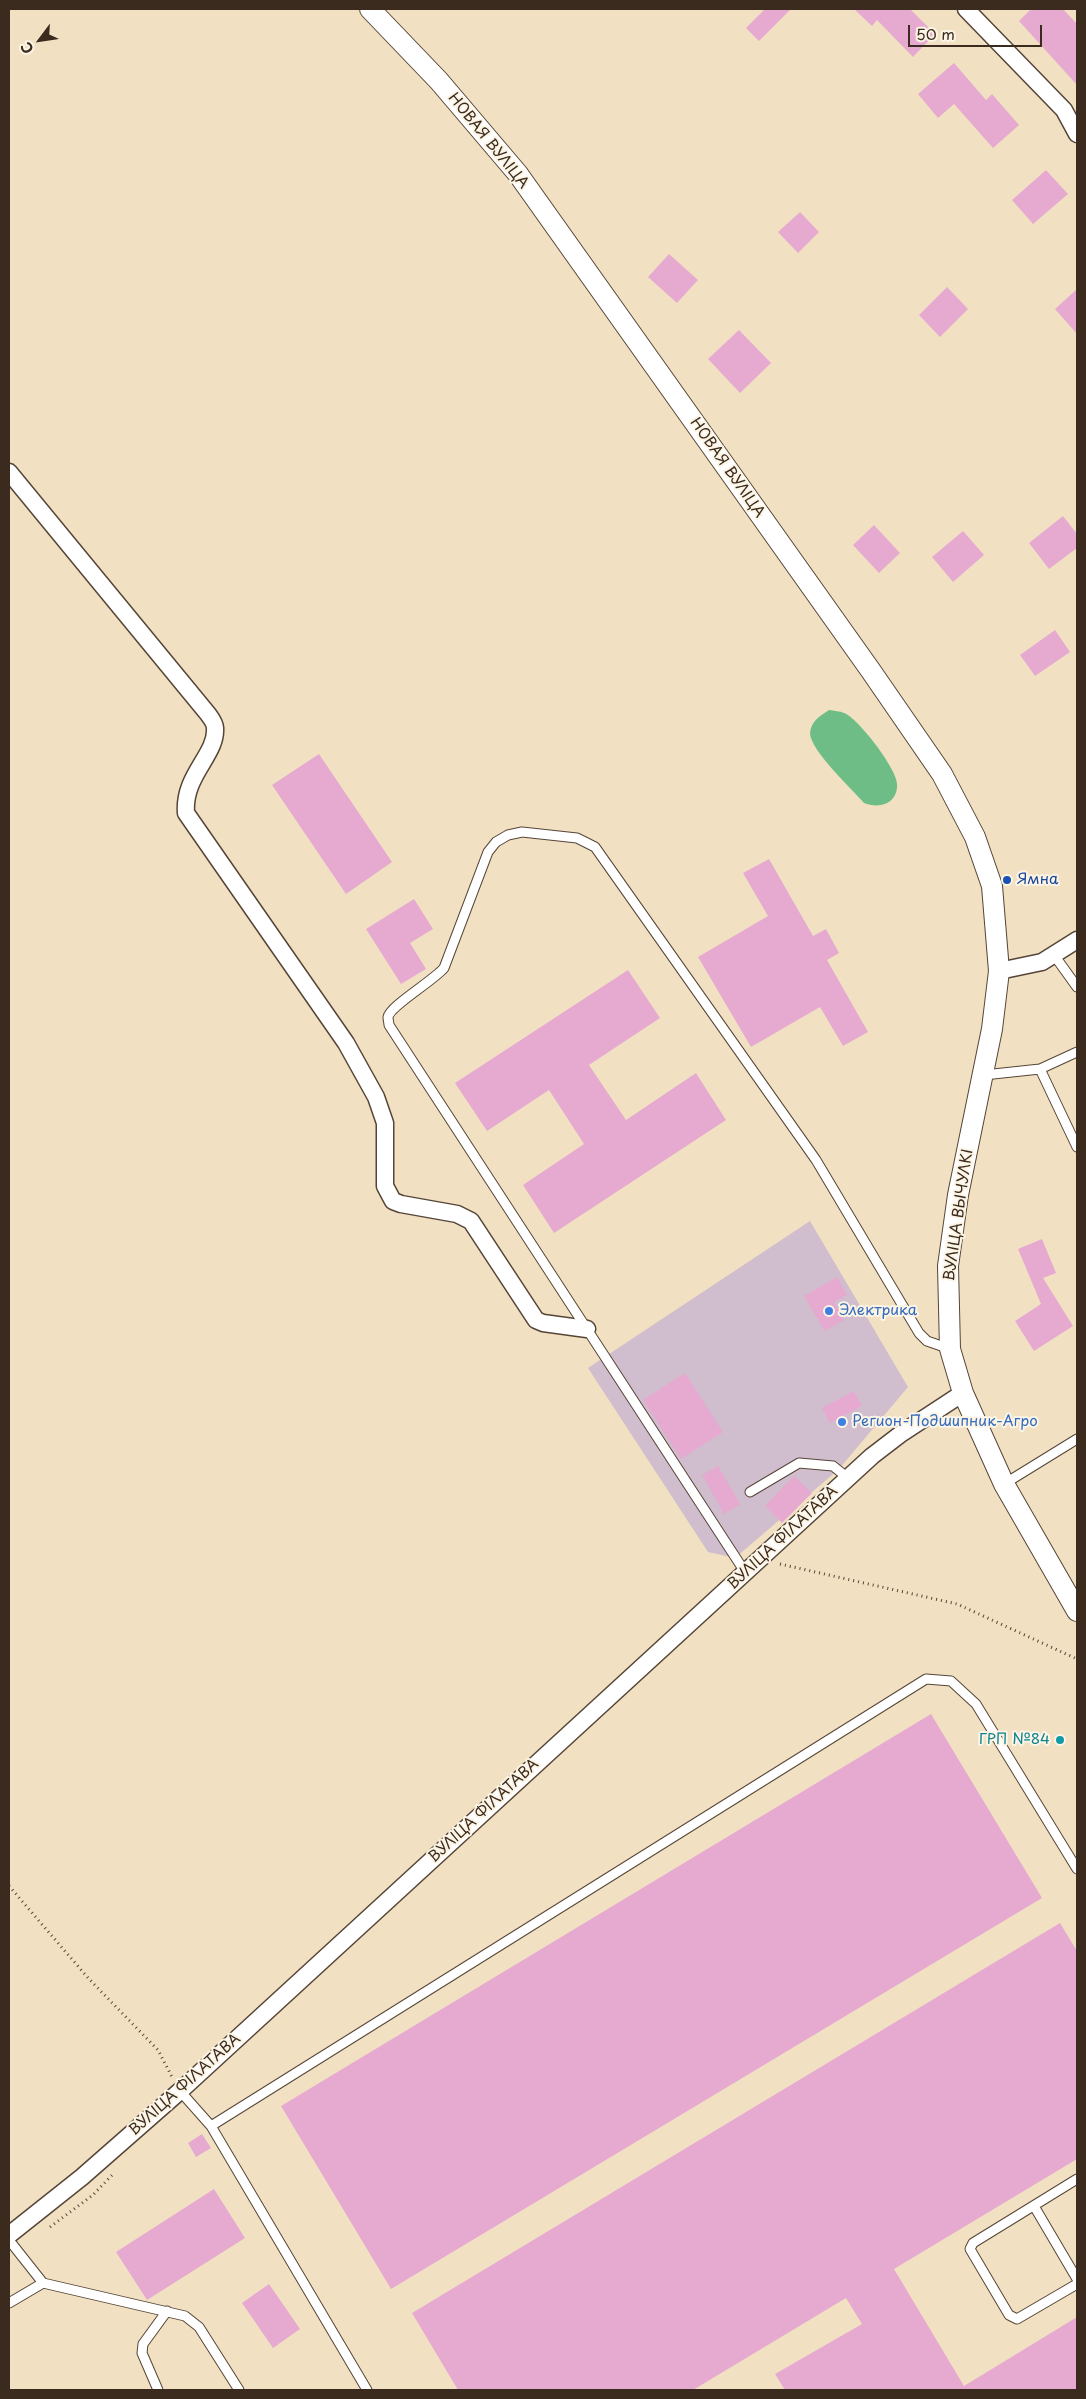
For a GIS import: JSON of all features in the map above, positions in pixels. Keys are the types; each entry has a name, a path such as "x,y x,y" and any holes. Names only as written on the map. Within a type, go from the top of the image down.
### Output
{"street":[{"name":"НОВАЯ ВУЛІЦА","path":"370,9 439,81 518,174 942,774 975,837 992,886 998,971"},
{"path":"966,9 1064,110 1077,134"},
{"path":"9,472 208,714 215,725 215,738 189,786 185,800 186,813 346,1043 376,1098 385,1124 383,1173 388,1194 393,1201 401,1204 457,1214 471,1221 536,1320 542,1323 587,1329"},
{"path":"998,971 1042,962 1077,940"},
{"name":"ВУЛІЦА ВЫЧУЛКІ","path":"998,971 992,1029 958,1195 948,1266 950,1349 963,1393 1004,1484 1077,1611"},
{"name":"ВУЛІЦА ФІЛАТАВА","path":"9,2235 82,2177 180,2091 848,1478 902,1432 963,1393"}],"lane":[{"path":"745,1572 389,1025 388,1017 393,1008 436,978 444,968 488,852 496,842 508,835 522,832 577,838 595,847 816,1160 919,1333 927,1341 950,1349"},
{"path":"1054,954 1077,987"},
{"path":"984,1075 1040,1068 1077,1052"},
{"path":"1040,1068 1077,1147"},
{"path":"1004,1484 1077,1439"},
{"path":"750,1492 799,1463 833,1466 848,1478"},
{"path":"211,2126 926,1679 951,1681 976,1704 1077,1869"},
{"path":"180,2091 211,2126 367,2390"},
{"path":"1077,2179 973,2242 970,2249 1009,2315 1017,2319 1077,2284"},
{"path":"1034,2206 1077,2279"},
{"path":"9,2240 43,2283 185,2316 199,2327 239,2390"},
{"path":"9,2303 43,2283"},
{"path":"158,2390 142,2353 144,2344 167,2311"}],"path":[{"path":"778,1564 957,1604 1077,1659"},
{"path":"9,1886 89,1978 158,2050 180,2091"}],"shaded area":[{"path":"810,1221 908,1387 839,1469 735,1558 708,1552 588,1368"}],"green space":[{"path":"829,710 842,712 850,717 867,734 884,756 891,767 897,784 896,791 891,800 881,805 864,803 832,769 817,749 810,733 812,725 816,719"}],"building":[{"path":"765,9 791,9 759,41 746,28"},
{"path":"854,9 910,9 935,34 913,57 877,20 872,26"},
{"path":"1031,9 1063,9 1077,24 1077,85 1019,21"},
{"path":"954,63 986,100 992,94 1019,125 993,148 954,104 938,118 918,94"},
{"path":"1046,170 1068,194 1033,224 1012,200"},
{"path":"800,212 819,232 798,253 778,232"},
{"path":"669,254 698,280 677,303 648,277"},
{"path":"947,287 968,309 940,337 919,315"},
{"path":"1077,289 1077,334 1055,309"},
{"path":"739,330 771,363 740,393 708,359"},
{"path":"1063,516 1077,534 1077,548 1049,569 1029,543"},
{"path":"874,525 900,553 879,573 853,545"},
{"path":"963,531 984,555 953,582 932,557"},
{"path":"1055,630 1070,652 1035,676 1020,655"},
{"path":"319,754 392,862 346,894 272,785"},
{"path":"769,859 813,936 826,929 839,953 827,960 868,1032 843,1046 820,1007 751,1047 698,957 768,916 743,873"},
{"path":"414,899 433,929 410,943 426,969 401,984 366,929"},
{"path":"628,970 660,1018 589,1065 626,1120 696,1073 726,1120 554,1233 523,1185 584,1144 549,1090 487,1131 455,1083"},
{"path":"1042,1239 1056,1273 1043,1278 1073,1326 1034,1351 1015,1321 1041,1304 1018,1249"},
{"path":"837,1277 847,1295 834,1302 844,1320 825,1331 804,1296"},
{"path":"685,1373 723,1432 681,1459 643,1400"},
{"path":"854,1391 862,1406 830,1423 822,1408"},
{"path":"718,1466 740,1504 724,1514 702,1475"},
{"path":"794,1476 812,1493 782,1523 765,1506"},
{"path":"931,1714 1042,1898 391,2289 281,2106"},
{"path":"1060,1923 1077,1951 1077,2159 894,2269 964,2386 1077,2317 1077,2390 785,2390 775,2374 862,2324 846,2298 693,2390 458,2390 412,2313"},
{"path":"202,2134 211,2148 196,2157 188,2143"},
{"path":"214,2189 245,2238 147,2300 116,2252"},
{"path":"269,2284 300,2329 273,2348 242,2303"}],"place":[{"name":"Ямна","path":"1007,880"},
{"name":"Электрика","path":"829,1311"},
{"name":"Регион-Подшипник-Агро","path":"842,1422"},
{"name":"ГРП №84","path":"1060,1740"}]}
